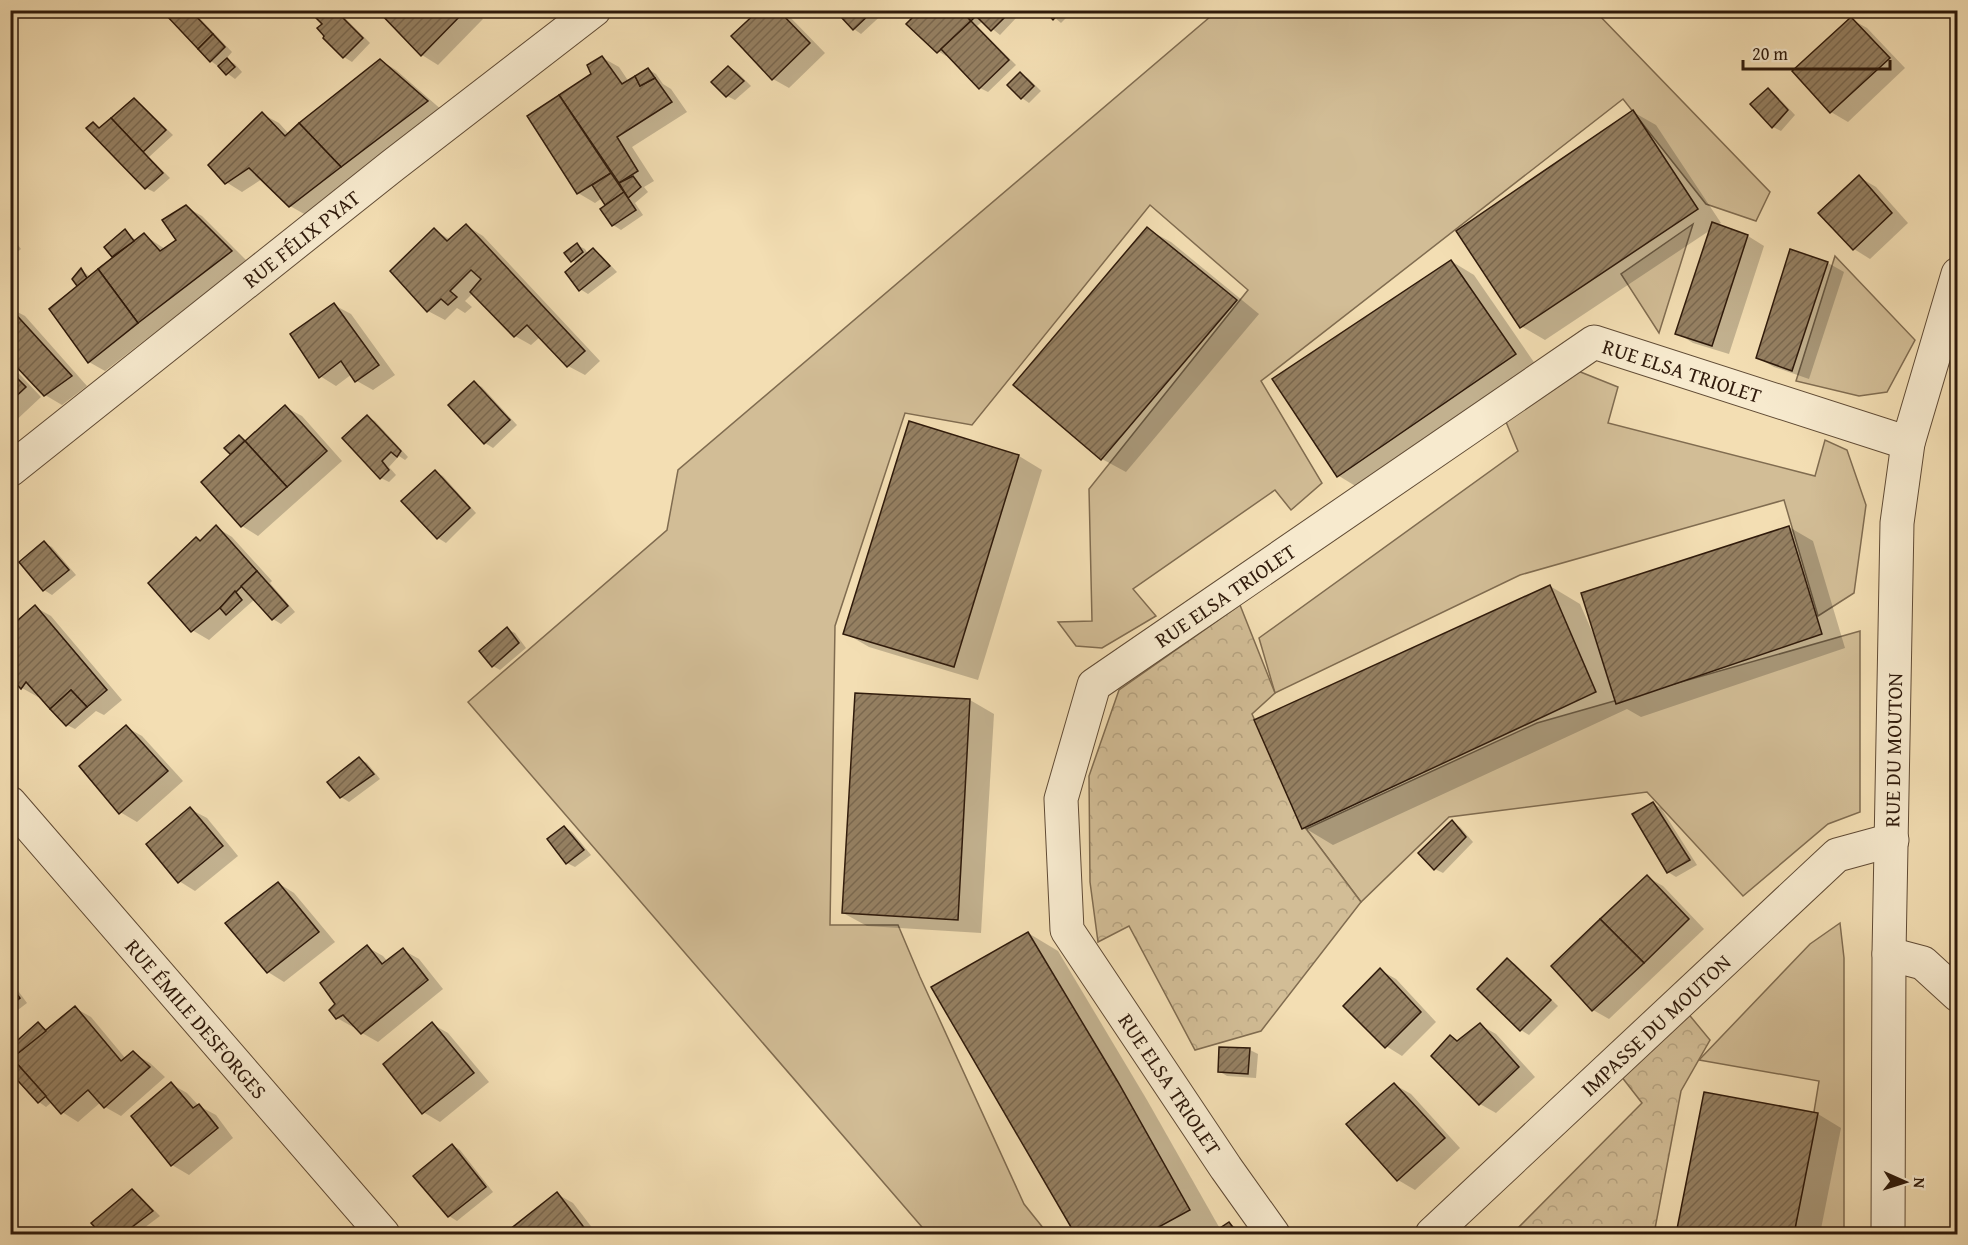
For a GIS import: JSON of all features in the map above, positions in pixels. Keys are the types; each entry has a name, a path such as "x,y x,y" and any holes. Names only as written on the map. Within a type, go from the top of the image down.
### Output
{"street":[{"name":"RUE FÉLIX PYAT","path":"10,470 392,166 594,10"},
{"name":"RUE DU MOUTON","path":"1888,1234 1889,954 1897,523 1908,443 1958,274"},
{"name":"RUE ELSA TRIOLET","path":"1273,1234 1226,1168 1067,930 1061,799 1094,684 1594,342 1908,443"},
{"name":"RUE ÉMILE DESFORGES","path":"10,803 383,1234"},
{"name":"IMPASSE DU MOUTON","path":"1432,1234 1838,855 1892,840"},
{"path":"1889,954 1923,963 1958,995"}],"green space":[{"path":"1217,11 1595,11 1770,192 1756,221 1706,204 1623,99 1261,381 1322,483 1291,510 1275,490 1133,589 1156,616 1102,648 1076,646 1058,622 1092,621 1089,489 1248,290 1150,205 972,425 905,413 835,626 830,925 898,925 1024,1204 1048,1234 928,1234 468,702 667,530 678,470"},
{"path":"1693,224 1659,333 1621,274"},
{"path":"1835,256 1915,340 1887,392 1859,396 1796,381"},
{"path":"1578,371 1618,387 1608,423 1815,476 1825,440 1847,450 1866,505 1854,593 1818,616 1784,500 1520,575 1275,693 1259,638 1518,451 1504,417"},
{"path":"1240,605 1275,693 1252,714 1298,818 1361,902 1261,1031 1195,1050 1129,926 1098,942 1090,882 1089,776 1119,690"},
{"path":"1860,631 1860,812 1828,824 1743,896 1647,792 1449,817 1361,902 1306,829 1537,723"},
{"path":"1840,923 1844,958 1844,1234 1794,1234 1819,1081 1699,1060 1810,944"},
{"path":"1686,1011 1710,1040 1681,1091 1654,1234 1512,1234 1642,1103 1621,1076"}],"building":[{"path":"168,10 190,10 213,34 198,49 165,14"},
{"path":"319,10 335,10 363,38 343,58 323,38 324,36 317,28 322,24 314,16"},
{"path":"380,10 466,10 421,56 379,12"},
{"path":"759,10 778,10 810,43 772,80 731,36"},
{"path":"834,10 848,10 841,17"},
{"path":"848,10 874,10 853,30 841,17"},
{"path":"920,10 961,10 971,21 937,53 906,24"},
{"path":"961,10 982,10 971,21"},
{"path":"982,10 1009,10 1010,12 991,31 976,16"},
{"path":"1044,10 1062,10 1053,20"},
{"path":"1938,10 1952,10 1949,16"},
{"path":"1851,17 1890,58 1830,113 1792,71"},
{"path":"971,21 1009,60 979,89 941,49"},
{"path":"213,34 225,47 210,62 198,49"},
{"path":"602,56 622,84 635,76 640,86 655,78 672,102 617,137 638,171 619,183 559,95 591,74 587,65"},
{"path":"227,58 235,67 226,75 218,66"},
{"path":"380,59 428,101 341,167 299,123"},
{"path":"728,66 744,81 726,97 711,82"},
{"path":"648,68 655,78 640,86 635,76"},
{"path":"1020,72 1034,86 1021,99 1007,85"},
{"path":"1768,88 1788,110 1772,128 1750,104"},
{"path":"559,95 611,173 577,194 527,116"},
{"path":"134,98 166,130 143,152 111,118"},
{"path":"1633,110 1698,209 1520,328 1456,231"},
{"path":"262,112 285,136 299,123 341,167 289,207 249,168 225,184 208,165"},
{"path":"111,118 163,173 145,189 86,128 93,122 99,128"},
{"path":"611,173 624,192 605,205 592,185"},
{"path":"1859,175 1892,213 1853,250 1818,213"},
{"path":"633,176 641,187 628,198 619,183"},
{"path":"624,192 636,210 612,226 600,209"},
{"path":"186,205 232,251 138,323 98,269 144,233 160,251 176,240 162,220"},
{"path":"1712,222 1748,235 1712,346 1675,334"},
{"path":"466,224 585,351 567,367 527,325 514,337 470,292 481,279 471,270 450,291 457,297 448,305 441,299 427,312 390,271 434,228 447,241"},
{"path":"1147,227 1237,300 1101,460 1013,385"},
{"path":"125,229 134,241 112,257 104,247"},
{"path":"577,243 583,252 571,262 564,253"},
{"path":"593,248 610,266 579,291 565,272"},
{"path":"1790,249 1828,262 1792,371 1756,358"},
{"path":"1451,260 1516,354 1337,477 1272,379"},
{"path":"81,268 87,278 77,286 72,279"},
{"path":"98,269 138,323 88,363 49,309"},
{"path":"334,303 379,365 355,382 341,361 319,378 290,334"},
{"path":"10,308 72,376 44,396 10,360"},
{"path":"10,371 26,387 10,402"},
{"path":"474,381 510,420 484,444 448,405"},
{"path":"285,405 327,451 287,487 245,441"},
{"path":"367,415 401,451 397,457 391,452 382,461 389,470 380,479 342,438"},
{"path":"909,421 1019,455 954,667 843,634"},
{"path":"239,435 245,441 231,455 224,448"},
{"path":"245,441 287,487 241,527 201,482"},
{"path":"435,470 470,508 437,539 401,501"},
{"path":"216,525 257,571 220,608 191,632 148,583 196,537 200,541"},
{"path":"1789,526 1822,634 1616,704 1581,593"},
{"path":"44,541 69,570 43,591 19,562"},
{"path":"257,571 288,606 272,620 241,586"},
{"path":"1550,585 1596,692 1302,829 1254,720"},
{"path":"235,591 242,600 226,615 220,608"},
{"path":"35,605 107,690 87,707 71,690 50,709 26,682 21,689 10,677 10,627"},
{"path":"507,627 519,643 492,667 479,651"},
{"path":"71,690 87,707 66,726 50,709"},
{"path":"855,693 970,699 958,920 842,913"},
{"path":"126,725 168,771 119,814 79,766"},
{"path":"359,757 374,774 340,798 327,782"},
{"path":"1653,802 1690,860 1667,873 1632,814"},
{"path":"190,807 223,846 178,883 146,844"},
{"path":"1452,820 1466,837 1434,870 1418,853"},
{"path":"564,826 584,850 566,864 547,839"},
{"path":"1647,875 1689,919 1644,963 1600,919"},
{"path":"278,882 319,932 267,973 225,923"},
{"path":"1600,919 1644,963 1592,1011 1551,966"},
{"path":"1028,932 1118,1082 1190,1210 1146,1234 1075,1234 931,987"},
{"path":"367,945 382,964 403,948 428,980 361,1034 343,1015 336,1019 329,1010 335,1004 320,983"},
{"path":"1507,958 1551,1000 1520,1031 1477,989"},
{"path":"1380,968 1421,1012 1385,1048 1343,1006"},
{"path":"10,985 20,998 10,1006"},
{"path":"75,1006 121,1061 133,1051 150,1067 104,1108 88,1090 61,1114 12,1058"},
{"path":"38,1022 46,1031 12,1058 46,1096 38,1103 10,1072 10,1047"},
{"path":"432,1022 474,1073 422,1114 383,1064"},
{"path":"1480,1023 1519,1067 1479,1105 1431,1056 1450,1035 1457,1041"},
{"path":"1219,1047 1250,1048 1248,1074 1218,1072"},
{"path":"171,1082 193,1108 199,1104 218,1128 171,1166 131,1116"},
{"path":"1394,1083 1445,1138 1397,1181 1346,1124"},
{"path":"1704,1092 1818,1113 1794,1234 1676,1234"},
{"path":"452,1144 486,1187 448,1217 413,1176"},
{"path":"132,1189 153,1211 123,1234 101,1234 91,1223"},
{"path":"557,1192 589,1234 504,1234"},
{"path":"1229,1222 1238,1234 1211,1234"}]}
